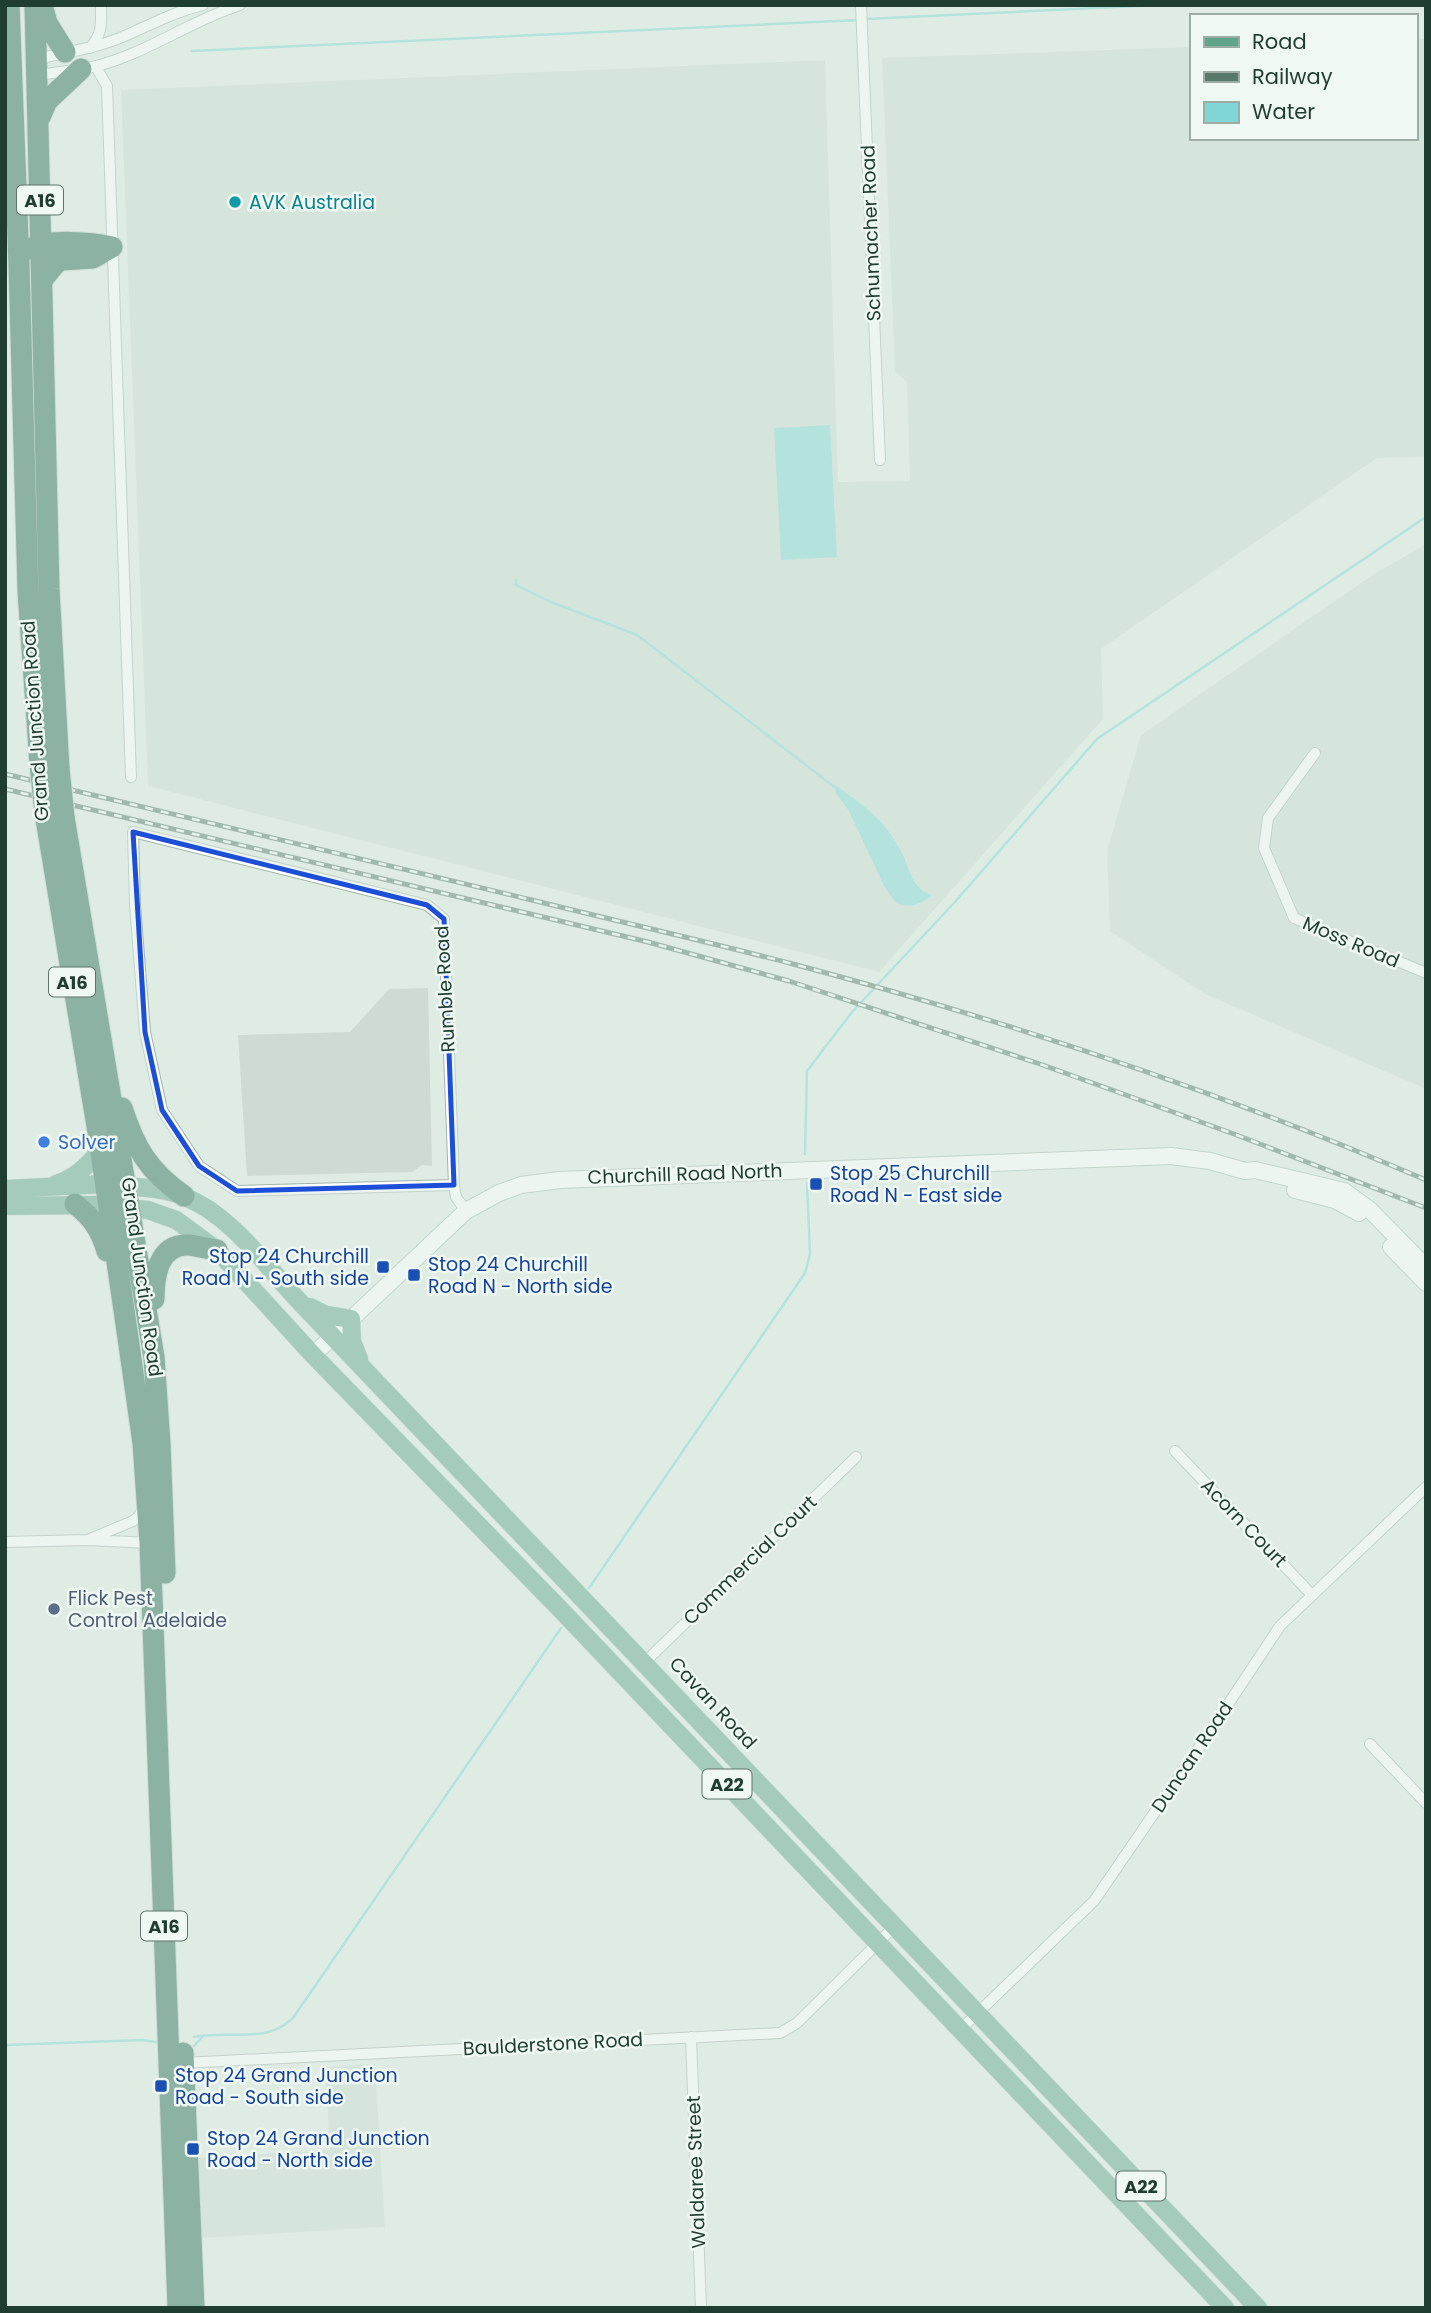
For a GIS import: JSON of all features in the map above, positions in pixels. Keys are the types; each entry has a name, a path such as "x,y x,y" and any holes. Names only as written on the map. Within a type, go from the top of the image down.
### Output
{"highway":[{"name":"Grand Junction Road","path":"35,5 42,280 38,590 50,767 100,1150 117,1196 154,1357 167,1834 177,2063 194,2308"},
{"path":"41,5 47,23 65,52"},
{"name":"Grand Junction Road","path":"8,21 9,122 38,568"},
{"path":"8,72 37,67"},
{"path":"39,120 47,101 89,68"},
{"path":"19,265 29,249 40,243 94,243 112,247"},
{"path":"42,280 56,263 62,260 93,258 112,247"},
{"name":"Grand Junction Road","path":"55,815 105,1056 125,1317 143,1443 147,1502 157,1543"},
{"path":"105,1056 125,1117 147,1163 162,1181 184,1196"},
{"path":"75,1205 87,1213 99,1230 125,1317"},
{"path":"154,1357 156,1268 163,1256 179,1246 217,1250"},
{"name":"Grand Junction Road","path":"177,2063 178,2308"}],"main road":[{"path":"46,1187 64,1182 84,1168 100,1150"},
{"name":"A22","path":"5,1189 46,1187 117,1196 176,1220 217,1250 313,1355 576,1625 1225,2308"},
{"name":"Cavan Road","path":"117,1196 162,1191 184,1196 228,1226 1258,2308"},
{"name":"A22","path":"5,1206 75,1205 117,1196"},
{"path":"298,1300 326,1315 351,1319 352,1341 362,1366"}],"street":[{"path":"90,48 101,29 101,5"},
{"path":"37,67 65,52 90,48 126,36 190,7 203,5"},
{"path":"37,67 89,68 131,54 190,25 240,5"},
{"name":"Schumacher Road","path":"861,5 880,460"},
{"path":"190,7 193,17 190,25"},
{"path":"89,68 107,86 131,777"},
{"name":"Moss Road","path":"1315,753 1268,818 1264,848 1294,918 1426,973"},
{"name":"Rumble Road","path":"454,1185 237,1191 199,1166 162,1110 145,1032 135,905 133,832 427,905 444,919 454,1185 456,1197 466,1211"},
{"name":"Churchill Road North","path":"313,1355 466,1211 499,1193 543,1181 1171,1156 1210,1161 1245,1171 1255,1170 1344,1191 1370,1210 1423,1262"},
{"name":"Churchill Road North","path":"1245,1171 1251,1178 1335,1200 1353,1209 1426,1283"},
{"name":"Acorn Court","path":"1175,1451 1312,1595"},
{"name":"Commercial Court","path":"644,1663 856,1457"},
{"name":"Duncan Road","path":"961,2029 1094,1901 1280,1626 1426,1487"},
{"path":"88,1540 133,1521 147,1502"},
{"path":"5,1542 88,1540 157,1543"},
{"path":"1370,1744 1426,1803"},
{"name":"Baulderstone Road","path":"177,2063 768,2034 788,2029 797,2023 895,1926"},
{"name":"Waldaree Street","path":"691,2037 701,2308"}],"highlighted area":[{"path":"133,832 427,905 444,919 454,1185 237,1191 199,1166 162,1110 145,1032"}],"shaded area":[{"path":"1417,39 1426,39 1426,457 1377,458 1101,649 1103,719 879,972 148,786 121,90 825,60 838,482 910,481 907,382 895,371 882,58 1190,47 1190,140 1417,140"},
{"path":"1426,544 1426,1089 1205,994 1110,931 1107,851 1141,735 1374,574"},
{"path":"428,988 432,1166 422,1165 412,1172 247,1176 238,1035 350,1032 389,989"},
{"path":"375,2064 385,2227 201,2238 196,2158 330,2150 325,2067"}],"water":[{"path":"830,425 837,557 781,560 774,428"},
{"path":"838,787 867,808 882,823 896,842 916,884 932,895 915,905 896,903 884,886 849,811 835,792"}],"waterway":[{"path":"866,19 1160,5"},
{"path":"192,51 859,20"},
{"path":"805,1154 807,1071 852,1012 954,903 1097,739 1426,517"},
{"path":"516,580 516,585 551,602 637,635 837,789"},
{"path":"589,1588 805,1273 810,1254 807,1183"},
{"path":"194,2037 260,2034 281,2027 293,2018 561,1628"},
{"path":"194,2046 204,2035"},
{"path":"5,2045 143,2040 156,2042"}],"railway":[{"path":"5,774 698,940 874,986 1113,1060 1271,1117 1426,1180"},
{"path":"5,789 648,942 789,981 1040,1064 1234,1134 1426,1208"}],"place":[{"name":"AVK Australia","path":"235,202"},
{"name":"Solver","path":"44,1142"},
{"name":"Stop 25 Churchill Road N - East side","path":"816,1184"},
{"name":"Stop 24 Churchill Road N - South side","path":"383,1267"},
{"name":"Stop 24 Churchill Road N - North side","path":"414,1275"},
{"name":"Flick Pest Control Adelaide","path":"54,1609"},
{"name":"Stop 24 Grand Junction Road - South side","path":"161,2086"},
{"name":"Stop 24 Grand Junction Road - North side","path":"193,2149"}]}
